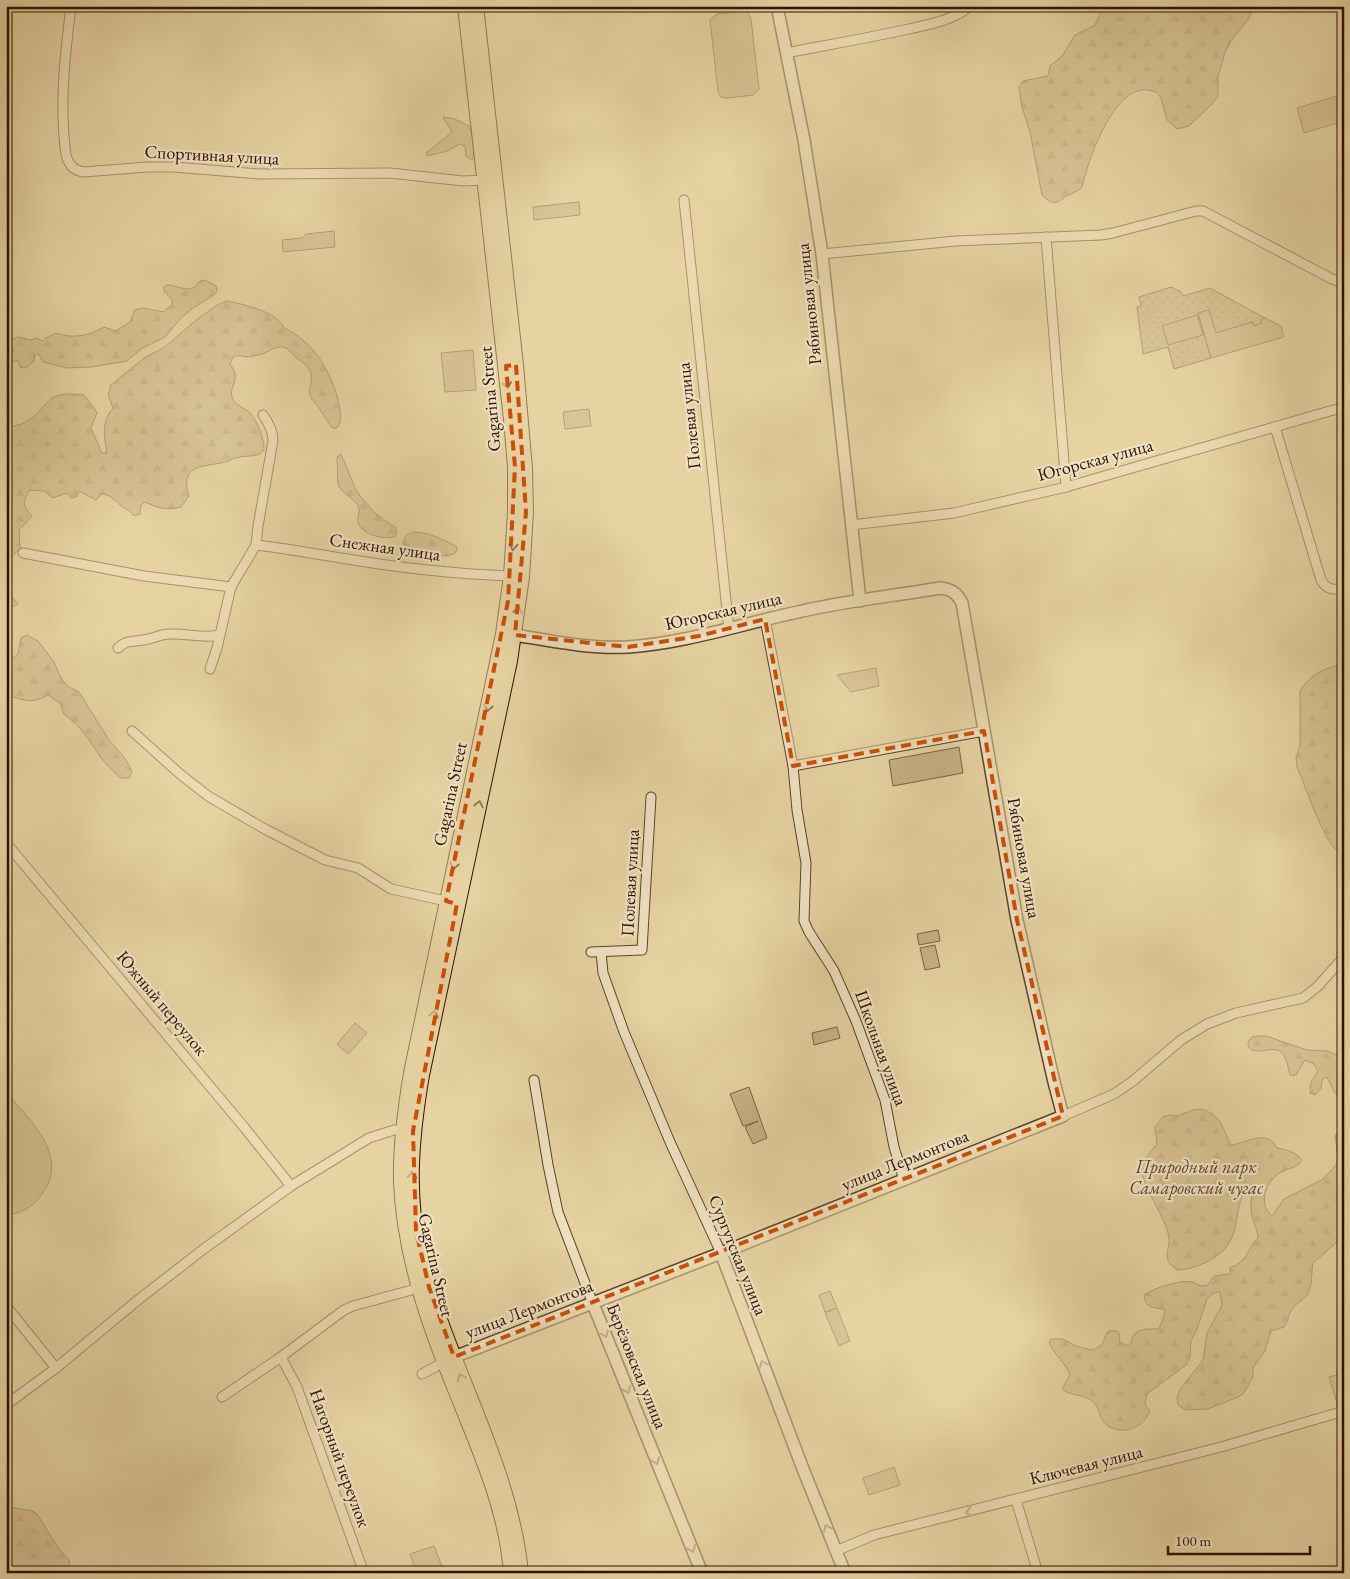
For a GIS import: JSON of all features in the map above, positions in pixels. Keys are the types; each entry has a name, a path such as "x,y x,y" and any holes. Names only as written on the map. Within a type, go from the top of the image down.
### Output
{"main road":[{"name":"Gagarina Street","path":"465,6 490,179"},
{"name":"Gagarina Street","path":"476,6 490,179 525,469 526,512 509,635 423,1039 401,1168 402,1204 410,1252 419,1288 501,1478 513,1521 521,1573"},
{"name":"Gagarina Street","path":"408,1130 416,1231 429,1287 449,1360 499,1503 508,1542 511,1573"}],"street":[{"name":"Спортивная улица","path":"71,6 63,74 62,110 66,154 68,162 74,169 84,172 174,167 259,174 398,173 463,181 490,179"},
{"name":"Рябиновая улица","path":"777,6 814,196 860,602"},
{"path":"786,52 938,22 958,15 970,6"},
{"name":"Полевая улица","path":"684,200 728,629"},
{"path":"822,254 930,243 1083,237 1113,234 1196,211 1203,211 1332,279 1344,283"},
{"path":"1046,237 1066,487"},
{"name":"Югорская улица","path":"851,525 954,513 1066,487 1344,407"},
{"path":"210,669 231,587 256,545 273,441 270,424 263,415"},
{"path":"1275,427 1321,580 1327,588 1333,590 1344,588"},
{"name":"Снежная улица","path":"256,545 449,572 517,577"},
{"path":"23,553 144,576 231,587"},
{"name":"Югорская улица","path":"509,635 621,647 699,636 801,611 947,588 956,594 962,603"},
{"name":"Рябиновая улица","path":"962,603 1019,930 1054,1082 1064,1116"},
{"path":"765,619 793,766 984,731"},
{"path":"118,648 125,642 145,640 168,634 211,637 220,635"},
{"path":"132,731 208,796 263,828 325,860 358,868 385,887 452,902"},
{"name":"Школьная улица","path":"793,766 797,810 806,863 804,921 828,959 856,1021 885,1100 894,1147 904,1180"},
{"name":"Полевая улица","path":"591,952 642,950 651,797"},
{"name":"Южный переулок","path":"6,842 291,1186"},
{"name":"Сургутская улица","path":"601,952 603,973 624,1032 670,1142 721,1254 800,1462 845,1573"},
{"name":"улица Лермонтова","path":"449,1360 721,1254 1064,1116 1114,1094 1133,1082 1182,1040 1208,1024 1236,1013 1303,998 1313,990 1344,956"},
{"name":"Берёзовская улица","path":"534,1080 558,1212 593,1304 702,1573"},
{"path":"6,1405 56,1368 154,1288 291,1186 369,1138 385,1132 408,1130"},
{"path":"222,1397 281,1357 344,1310 419,1288"},
{"path":"6,1306 56,1368"},
{"name":"Нагорный переулок","path":"281,1357 298,1392 364,1573"},
{"path":"422,1374 449,1360"},
{"name":"Ключевая улица","path":"836,1551 874,1536 1221,1447 1344,1411"},
{"path":"1016,1500 1038,1573"},
{"path":"1292,1573 1344,1571"}],"highlighted area":[{"path":"516,365 526,512 515,635 628,647 699,636 765,619 793,766 984,731 1017,920 1063,1116 454,1357 429,1287 416,1231 413,1131 457,904 446,901 508,601 515,467 506,366"}],"green space":[{"path":"1104,6 1253,6 1249,18 1225,52 1218,77 1218,96 1213,103 1189,126 1177,129 1167,120 1161,98 1156,92 1141,90 1130,95 1110,116 1102,131 1089,162 1082,187 1060,201 1051,202 1042,195 1019,87 1023,81 1048,76 1050,66 1062,56 1075,35 1095,25"},
{"path":"744,11 748,13 751,19 759,89 753,95 721,97 718,92 710,20 717,14"},
{"path":"1344,94 1344,121 1304,133 1297,108"},
{"path":"443,117 455,119 469,126 474,143 472,160 466,156 465,146 460,144 447,151 427,156 426,153 452,132"},
{"path":"579,202 580,215 534,220 533,207"},
{"path":"334,231 335,247 283,252 282,240 302,238 306,234"},
{"path":"205,280 216,286 217,291 214,295 181,318 165,337 141,349 127,361 92,367 67,368 43,362 38,353 35,355 34,361 26,368 20,367 18,361 14,361 6,367 8,350 14,351 10,343 15,338 19,337 30,340 36,338 43,341 56,333 80,336 104,327 116,331 130,322 135,310 143,308 163,312 172,305 172,300 164,291 164,287 167,285 189,289 193,288 200,281"},
{"path":"1171,287 1181,292 1183,296 1210,288 1265,318 1261,319 1262,323 1254,326 1252,322 1216,333 1198,313 1211,358 1174,369 1168,347 1143,354 1137,307 1141,306 1139,297"},
{"path":"227,301 268,313 275,317 284,328 301,338 315,352 322,362 337,395 340,422 337,428 332,428 313,401 310,391 310,371 288,349 278,347 249,357 233,357 230,364 235,378 232,397 236,403 250,413 255,421 262,436 264,450 256,455 199,467 193,470 189,473 187,479 189,496 181,507 163,508 145,502 141,505 140,514 134,516 112,498 102,494 96,500 79,491 76,497 71,498 67,493 53,498 44,491 30,490 25,503 27,510 32,516 19,530 20,548 8,561 12,576 8,592 18,604 6,610 6,431 33,417 54,397 70,394 84,395 97,413 91,428 102,453 107,453 104,429 109,413 113,408 108,395 111,385 144,358 165,347 217,305"},
{"path":"1209,310 1216,333 1252,322 1254,326 1262,323 1261,319 1265,318 1281,326 1284,337 1211,358 1198,313"},
{"path":"1197,315 1203,335 1168,345 1162,326"},
{"path":"473,350 476,390 445,392 441,353"},
{"path":"589,409 591,426 565,429 563,412"},
{"path":"341,454 360,496 375,513 396,528 396,536 379,537 362,529 358,519 359,510 357,504 338,485 337,457"},
{"path":"413,532 440,538 456,546 457,550 454,554 446,556 409,550 403,542 406,536"},
{"path":"27,635 38,641 54,662 67,686 79,692 109,740 124,757 132,771 129,778 120,778 101,758 77,725 64,714 60,703 48,695 31,701 6,696 6,664 18,654 21,638"},
{"path":"1344,664 1344,849 1337,850 1327,837 1315,812 1297,767 1296,757 1300,746 1300,691 1313,676 1331,667"},
{"path":"876,668 879,686 851,692 837,675"},
{"path":"959,747 963,773 893,786 889,760"},
{"path":"938,930 940,941 919,945 917,934"},
{"path":"935,945 940,967 925,970 920,948"},
{"path":"355,1023 367,1033 348,1054 337,1044"},
{"path":"837,1027 840,1038 814,1045 812,1033"},
{"path":"1266,1036 1307,1050 1327,1051 1344,1058 1344,1098 1335,1093 1327,1077 1322,1080 1321,1088 1315,1095 1310,1093 1311,1082 1318,1071 1314,1064 1305,1060 1296,1075 1290,1075 1286,1060 1281,1052 1277,1050 1256,1051 1249,1047 1248,1042 1252,1037"},
{"path":"749,1087 767,1138 753,1144 745,1127 758,1121 743,1126 730,1094"},
{"path":"6,1092 45,1141 52,1169 48,1183 36,1202 20,1212 6,1215"},
{"name":"Природный парк Самаровский чугас","path":"1201,1109 1217,1119 1231,1145 1256,1138 1268,1139 1277,1148 1294,1153 1302,1160 1297,1165 1278,1174 1270,1183 1264,1200 1265,1206 1272,1216 1284,1199 1323,1179 1336,1165 1338,1157 1335,1136 1341,1127 1344,1126 1344,1236 1313,1263 1309,1292 1292,1309 1284,1327 1271,1331 1265,1351 1253,1368 1253,1377 1243,1394 1208,1409 1186,1410 1178,1405 1177,1397 1181,1388 1203,1360 1207,1333 1222,1305 1220,1292 1213,1293 1207,1299 1191,1341 1190,1357 1186,1365 1147,1394 1145,1404 1150,1411 1143,1422 1127,1430 1114,1429 1105,1423 1091,1400 1062,1389 1070,1375 1051,1347 1049,1342 1051,1339 1063,1339 1076,1346 1092,1350 1102,1344 1108,1331 1117,1331 1120,1342 1128,1346 1134,1334 1140,1330 1158,1329 1165,1312 1164,1309 1153,1308 1148,1305 1144,1295 1175,1283 1188,1281 1201,1286 1208,1285 1214,1276 1230,1274 1230,1268 1243,1259 1258,1237 1251,1213 1252,1196 1249,1189 1244,1191 1240,1202 1232,1237 1217,1256 1202,1264 1177,1270 1168,1261 1168,1233 1145,1183 1140,1165 1157,1144 1155,1127 1163,1117 1169,1115 1177,1116"},
{"path":"830,1291 837,1308 825,1312 819,1295"},
{"path":"837,1308 850,1341 839,1346 825,1313"},
{"path":"1344,1373 1344,1405 1338,1406 1329,1377"},
{"path":"894,1467 900,1485 869,1495 863,1478"},
{"path":"6,1506 32,1511 37,1514 57,1546 69,1560 70,1573 6,1573"},
{"path":"434,1546 443,1569 442,1573 417,1573 410,1554"}]}
